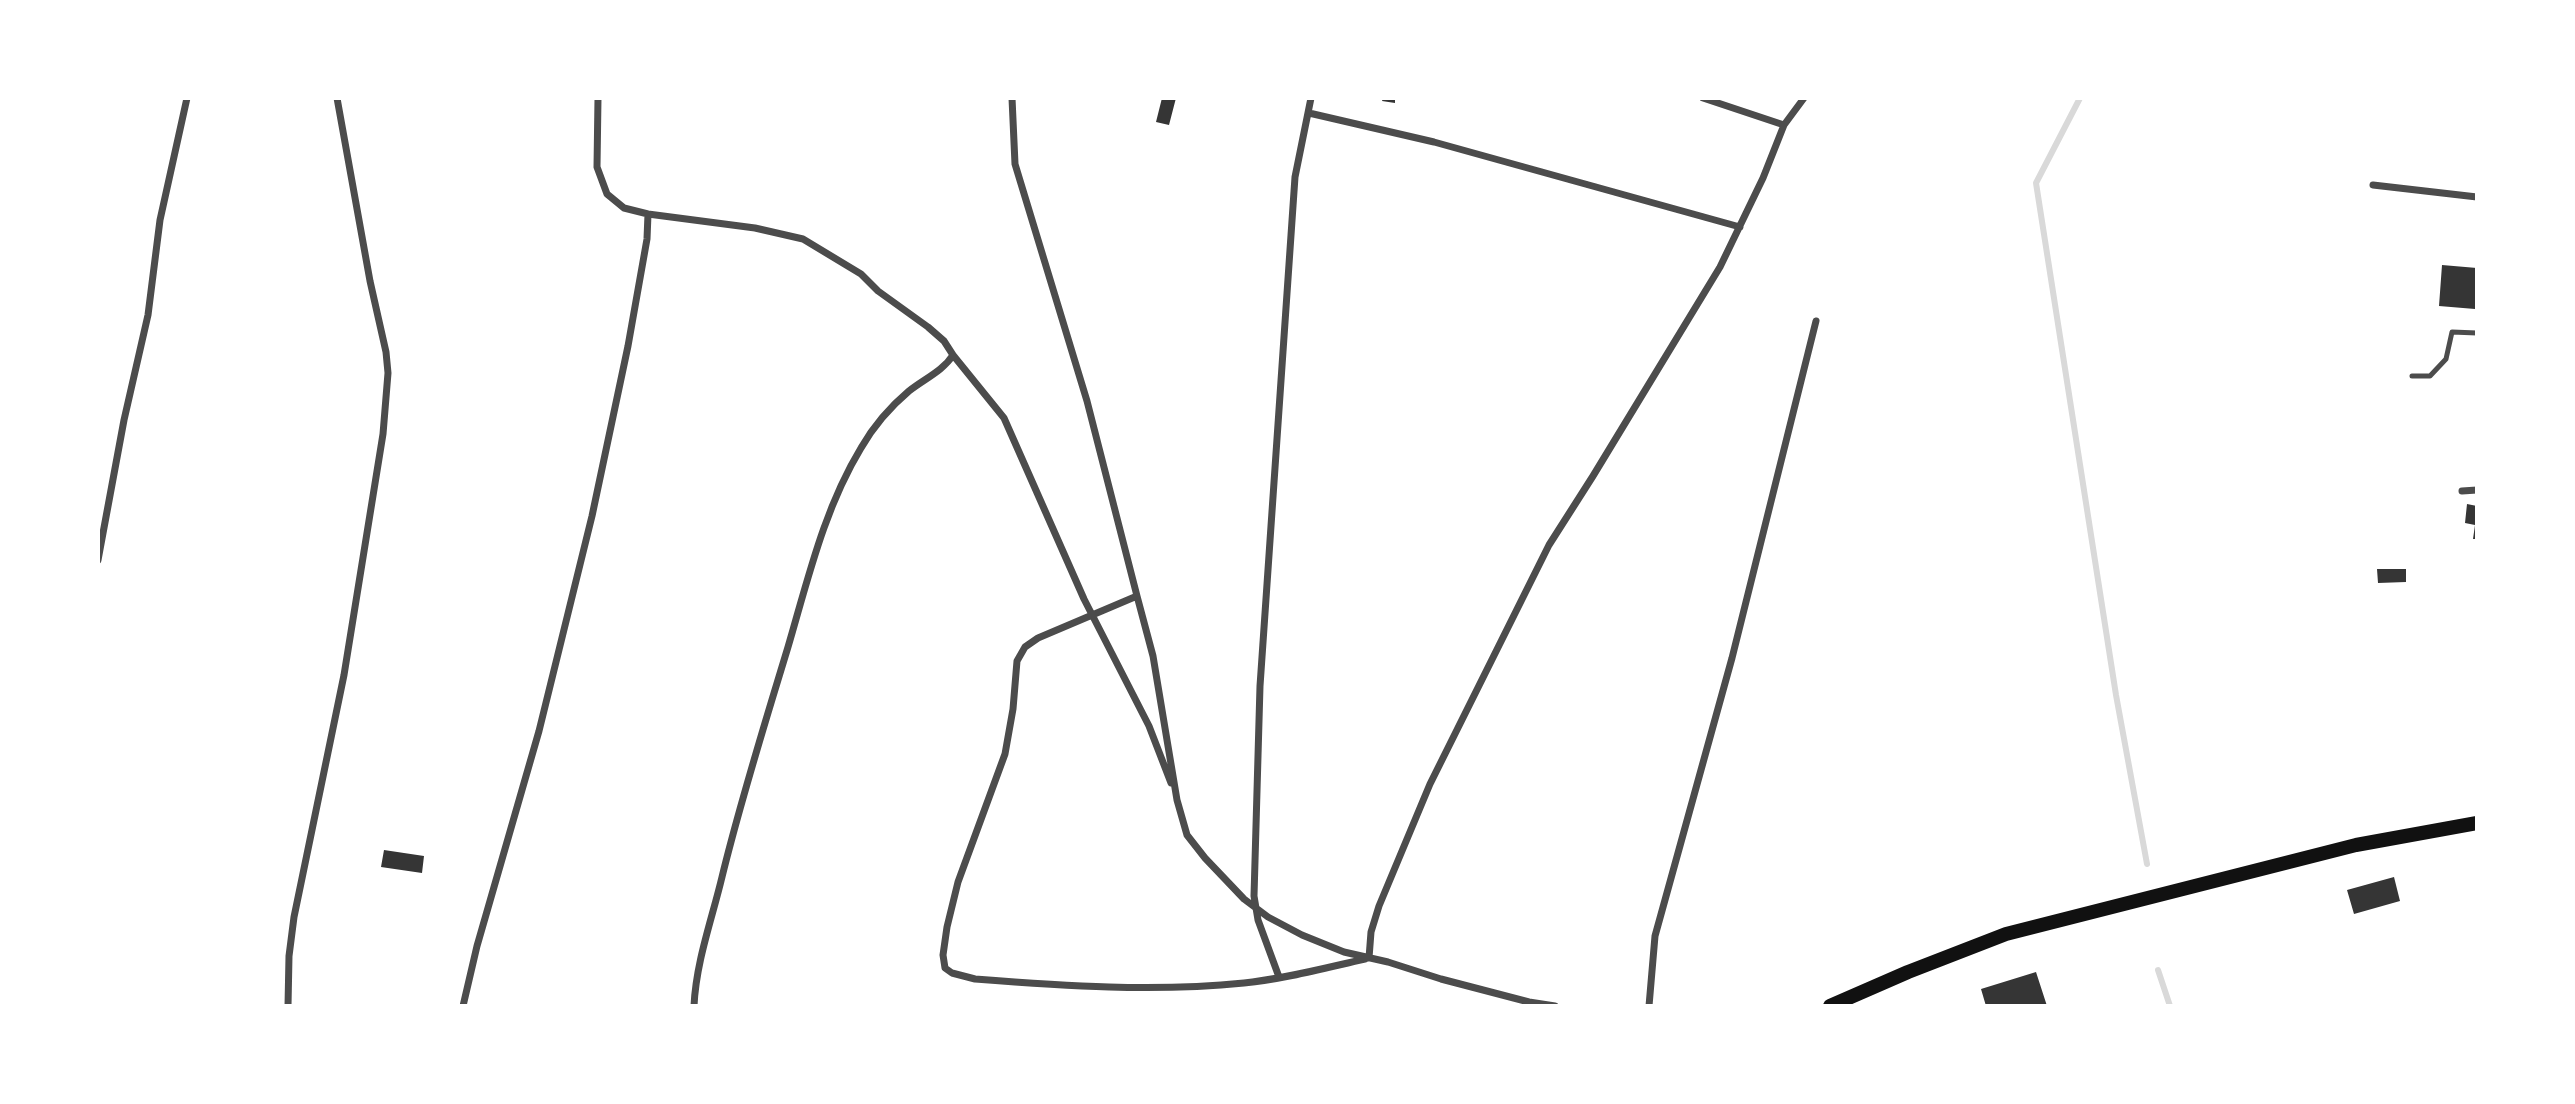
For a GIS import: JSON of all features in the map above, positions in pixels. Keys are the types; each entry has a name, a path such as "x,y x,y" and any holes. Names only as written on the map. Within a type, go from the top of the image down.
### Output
{"main road":[{"path":"1830,1006 1908,972 2007,934 2356,845 2477,823"}],"street":[{"path":"98,560 124,420 148,314 160,220 187,98"},
{"path":"288,1006 288,968 294,917 344,675 387,396 386,352 370,281 337,98"},
{"path":"598,98 595,151 601,181 607,194 624,208 648,215 755,228 803,239 861,274 878,291 936,334 1004,418 1091,614 1149,726 1187,835 1205,858 1256,908 1313,940 1453,982 1555,1006"},
{"path":"1012,98 1015,164 1087,401 1153,656 1177,800"},
{"path":"1279,977 1265,942 1256,908 1254,869 1261,672 1295,177 1311,98"},
{"path":"1703,98 1784,125"},
{"path":"1369,958 1371,932 1379,906 1430,784 1549,545 1720,267 1784,125 1804,98"},
{"path":"1309,113 1433,142 1740,227"},
{"path":"2373,185 2477,197"},
{"path":"463,1006 477,946 539,731 592,516 628,346 647,239 648,215"},
{"path":"1649,1006 1655,936 1732,659 1816,321"},
{"path":"694,1006 703,947 741,797 814,556 832,508 861,447 877,425 907,392 947,365 953,355"},
{"path":"2462,491 2477,490"},
{"path":"1137,596 1038,638 1025,647 1017,661 1005,754 958,882 947,927 943,955 945,968 952,973 975,979 1117,988 1242,983 1369,958"}],"lane":[{"path":"2412,376 2430,376 2446,359 2452,332 2477,334"}],"building":[{"path":"1162,98 1176,98 1169,125 1156,122"},
{"path":"1383,98 1395,98 1395,103 1382,101"},
{"path":"2442,265 2477,268 2475,309 2439,306"},
{"path":"2467,504 2477,506 2477,539 2473,539 2475,525 2465,523"},
{"path":"2377,569 2406,569 2406,582 2378,583"},
{"path":"384,850 424,856 422,873 381,867"},
{"path":"2394,877 2400,901 2354,914 2347,890"},
{"path":"2036,972 2047,1006 1986,1006 1981,989"}],"waterway":[{"path":"2080,98 2036,183 2116,695 2147,864"},
{"path":"2158,970 2170,1006"}]}
